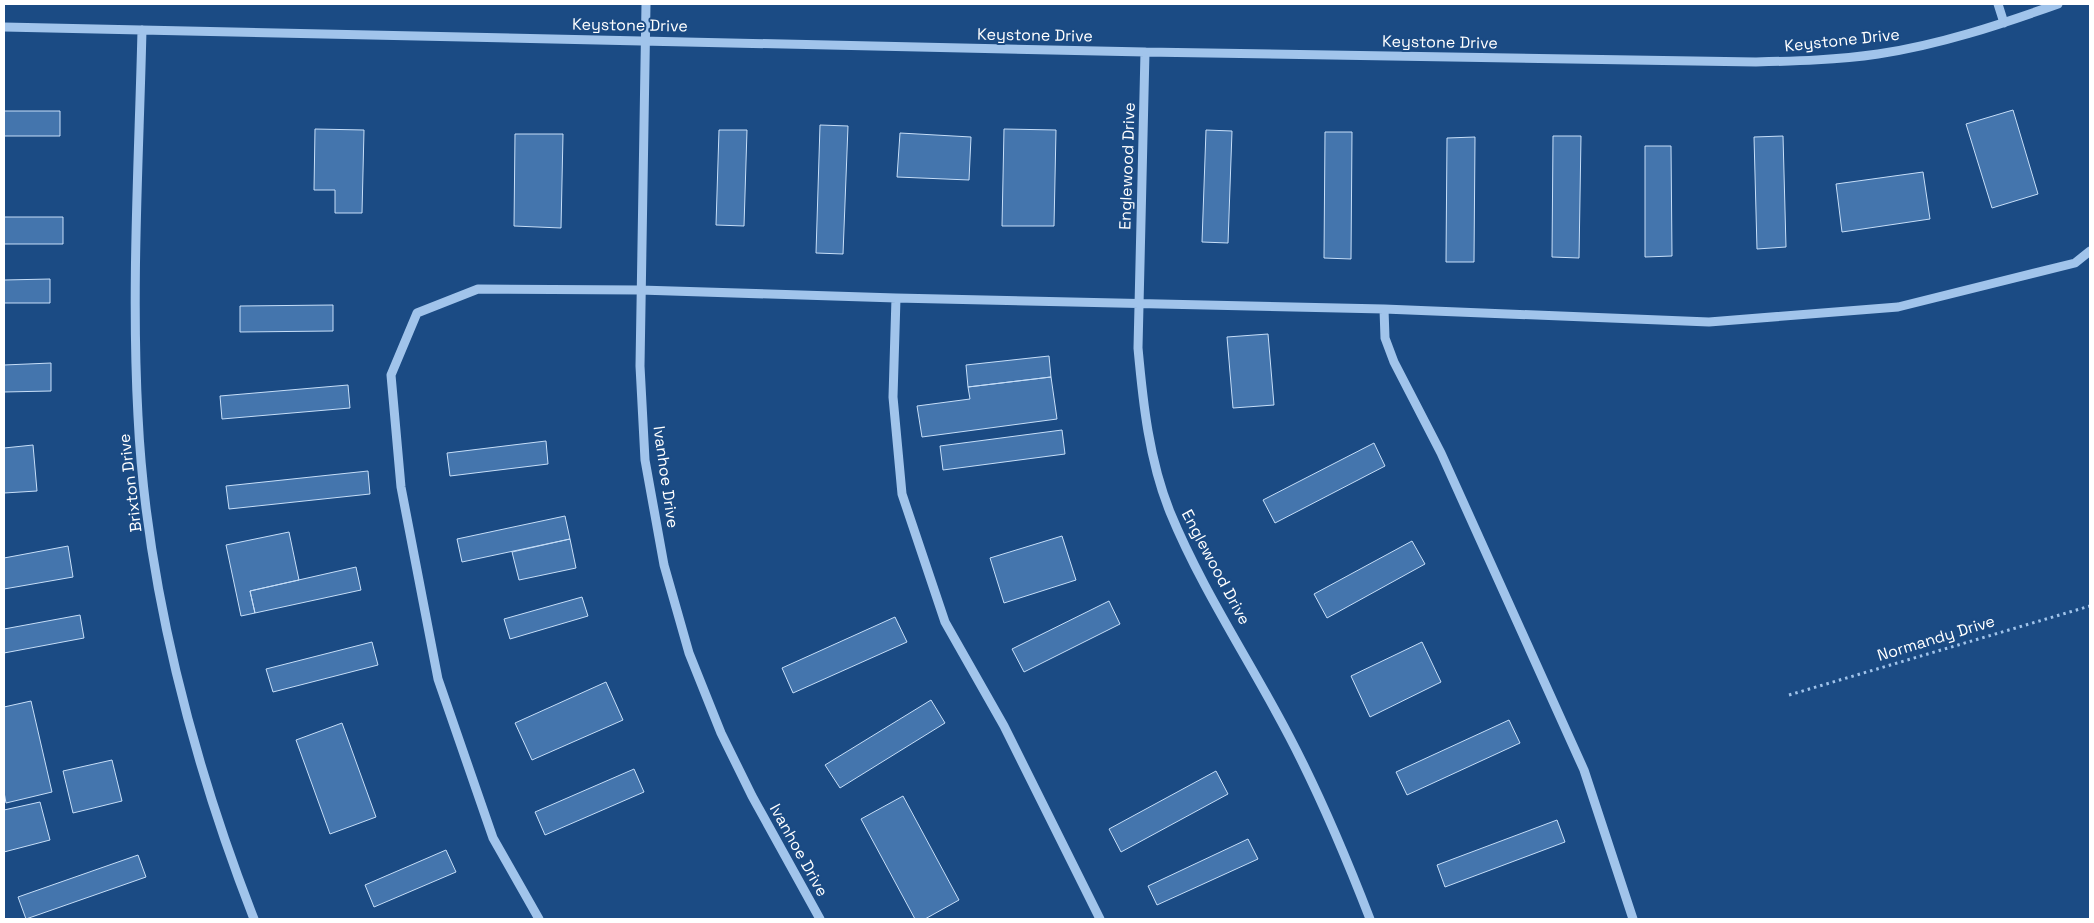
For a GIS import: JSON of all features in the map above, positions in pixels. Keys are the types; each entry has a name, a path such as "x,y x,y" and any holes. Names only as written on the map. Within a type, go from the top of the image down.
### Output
{"street":[{"name":"Ivanhoe Drive","path":"646,4 640,366 645,460 664,565 689,652 721,733 752,796 820,919"},
{"path":"1998,4 2004,23"},
{"name":"Keystone Drive","path":"4,27 1145,52 1756,62 1822,60 1878,54 1924,45 2004,23 2058,4"},
{"name":"Brixton Drive","path":"142,30 136,329 138,417 147,508 161,595 197,753 222,837 254,919"},
{"name":"Englewood Drive","path":"1145,52 1138,348 1142,396 1151,450 1169,510 1192,561 1253,668 1325,808 1370,919"},
{"path":"539,919 493,838 438,679 401,487 391,375 417,313 478,289 640,290 1384,309 1709,322 1898,307 2075,263 2090,251"},
{"path":"896,298 894,397 902,494 945,622 1004,726 1100,919"},
{"path":"1384,309 1385,338 1394,362 1441,453 1584,770 1633,919"}],"path":[{"name":"Normandy Drive","path":"1789,695 2090,606"}],"building":[{"path":"2013,110 2038,194 1992,208 1966,124"},
{"path":"4,111 60,111 60,136 4,136"},
{"path":"820,125 848,126 843,254 816,253"},
{"path":"315,129 364,130 362,213 335,213 335,190 314,190"},
{"path":"1004,129 1056,130 1054,226 1002,226"},
{"path":"719,130 747,130 744,226 716,225"},
{"path":"1206,130 1232,131 1228,243 1202,242"},
{"path":"1325,132 1352,132 1351,259 1324,258"},
{"path":"900,133 971,137 969,180 897,177"},
{"path":"515,134 563,134 561,228 514,226"},
{"path":"1553,136 1581,136 1579,258 1552,257"},
{"path":"1783,136 1786,247 1757,249 1754,137"},
{"path":"1475,137 1474,262 1446,262 1447,138"},
{"path":"1645,146 1671,146 1672,256 1645,257"},
{"path":"1923,172 1930,219 1842,232 1836,184"},
{"path":"4,217 63,217 63,244 4,244"},
{"path":"50,279 50,303 4,303 4,280"},
{"path":"333,305 333,331 240,332 240,306"},
{"path":"1268,334 1274,405 1233,408 1227,337"},
{"path":"1049,356 1051,377 968,387 966,365"},
{"path":"51,363 51,391 4,392 4,365"},
{"path":"1051,377 1057,419 922,437 917,406 970,399 968,387"},
{"path":"348,385 350,408 222,419 220,396"},
{"path":"1062,430 1065,454 943,470 940,446"},
{"path":"546,441 548,464 450,476 447,453"},
{"path":"1374,443 1385,466 1275,523 1263,500"},
{"path":"33,445 37,491 4,493 4,448"},
{"path":"368,471 370,494 229,509 226,486"},
{"path":"565,516 570,539 462,562 457,539"},
{"path":"289,532 299,580 250,591 255,613 241,616 226,545"},
{"path":"1062,536 1076,580 1004,603 990,558"},
{"path":"570,539 576,568 519,580 512,552"},
{"path":"1412,541 1425,564 1327,618 1314,594"},
{"path":"68,546 73,577 4,589 4,558"},
{"path":"356,567 361,590 255,613 250,591"},
{"path":"582,597 588,616 510,639 504,619"},
{"path":"1109,601 1120,624 1024,672 1012,649"},
{"path":"80,615 84,638 4,653 4,629"},
{"path":"895,617 907,642 793,693 782,668"},
{"path":"372,642 378,665 273,692 266,669"},
{"path":"1422,642 1441,682 1370,717 1351,676"},
{"path":"606,682 623,720 532,760 515,723"},
{"path":"931,700 945,723 840,788 825,765"},
{"path":"31,701 52,792 6,803 4,792 4,707"},
{"path":"1509,720 1520,743 1407,795 1396,772"},
{"path":"342,723 376,817 330,834 296,740"},
{"path":"112,760 122,801 73,813 63,771"},
{"path":"634,769 644,792 545,835 535,812"},
{"path":"1216,771 1228,794 1121,852 1109,829"},
{"path":"903,796 959,900 925,919 915,919 861,819"},
{"path":"40,802 50,840 4,852 4,810"},
{"path":"1557,820 1565,842 1445,887 1437,865"},
{"path":"1248,839 1258,859 1157,905 1148,886"},
{"path":"446,850 456,872 374,907 365,885"},
{"path":"138,855 146,877 26,919 18,897"}]}
